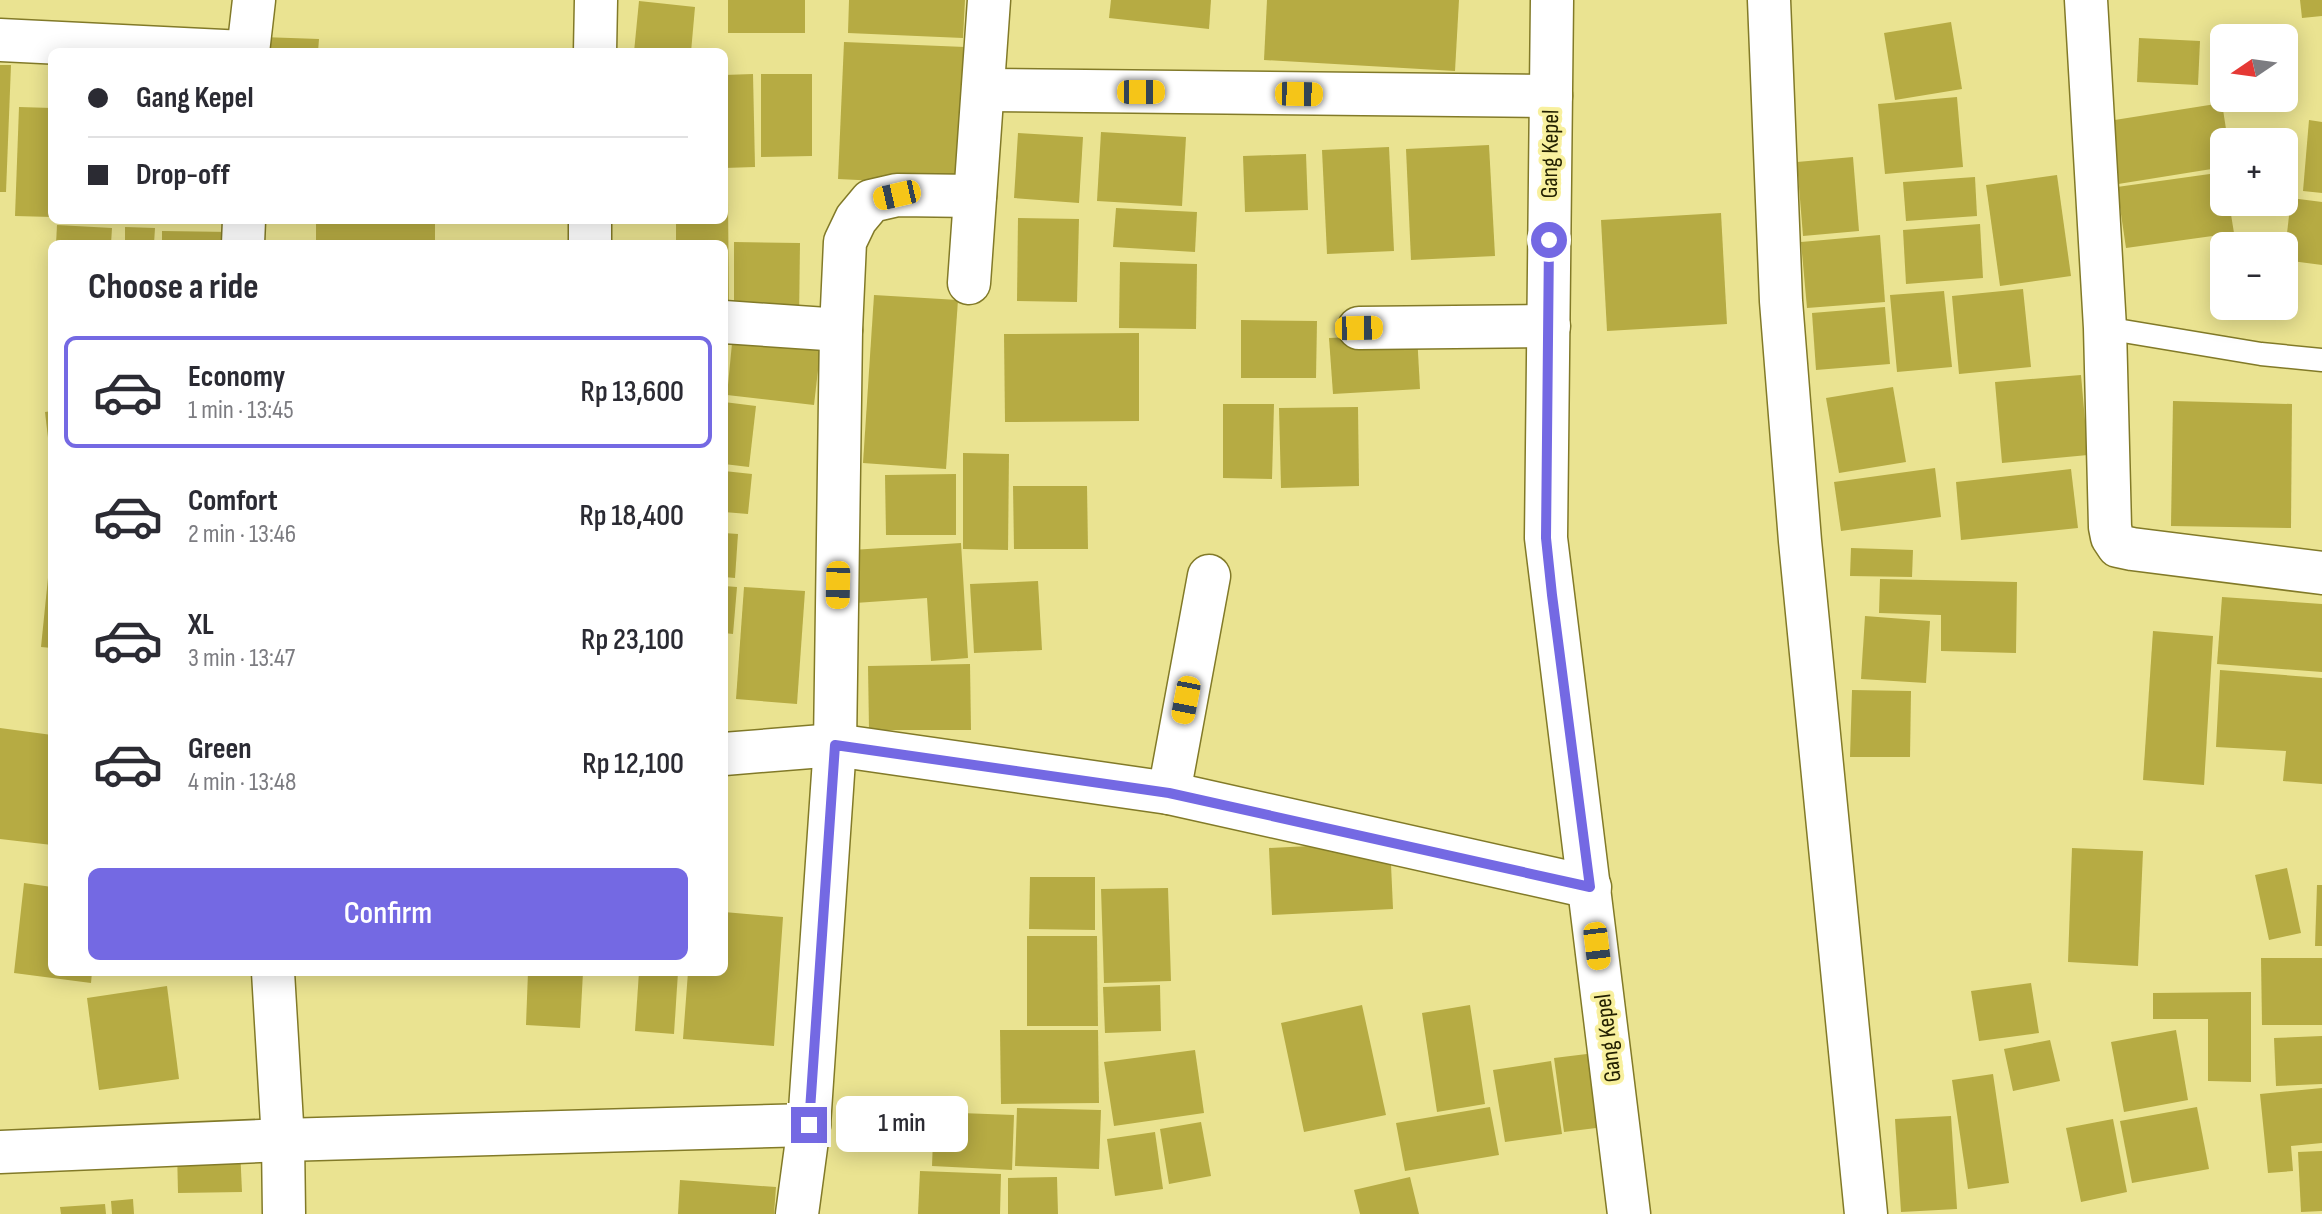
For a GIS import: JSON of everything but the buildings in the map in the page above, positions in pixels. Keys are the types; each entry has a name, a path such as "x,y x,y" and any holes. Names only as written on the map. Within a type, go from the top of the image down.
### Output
{"street":[{"path":"247,48 254,0"},
{"path":"595,48 596,0"},
{"path":"969,283 989,0"},
{"name":"Gang Kepel","path":"1552,0 1546,538 1629,1214"},
{"path":"1769,0 1783,333 1800,541 1866,1214"},
{"path":"2086,0 2105,328 2112,537 2118,546 2322,573"},
{"path":"0,40 164,48"},
{"path":"984,90 1551,96"},
{"path":"797,1214 809,1125 835,745 845,242 856,219 871,201 897,195 975,196"},
{"path":"728,322 841,330"},
{"path":"1359,328 1549,326"},
{"path":"1169,793 1209,576"},
{"path":"728,754 835,745 1169,793 1590,887"},
{"path":"273,976 284,1214"},
{"path":"0,1152 283,1140 809,1125"}],"lane":[{"path":"2105,328 2261,354 2322,360"}],"route":[{"path":"809,1125 835,745 1169,793 1590,887 1546,538 1549,240"}]}
